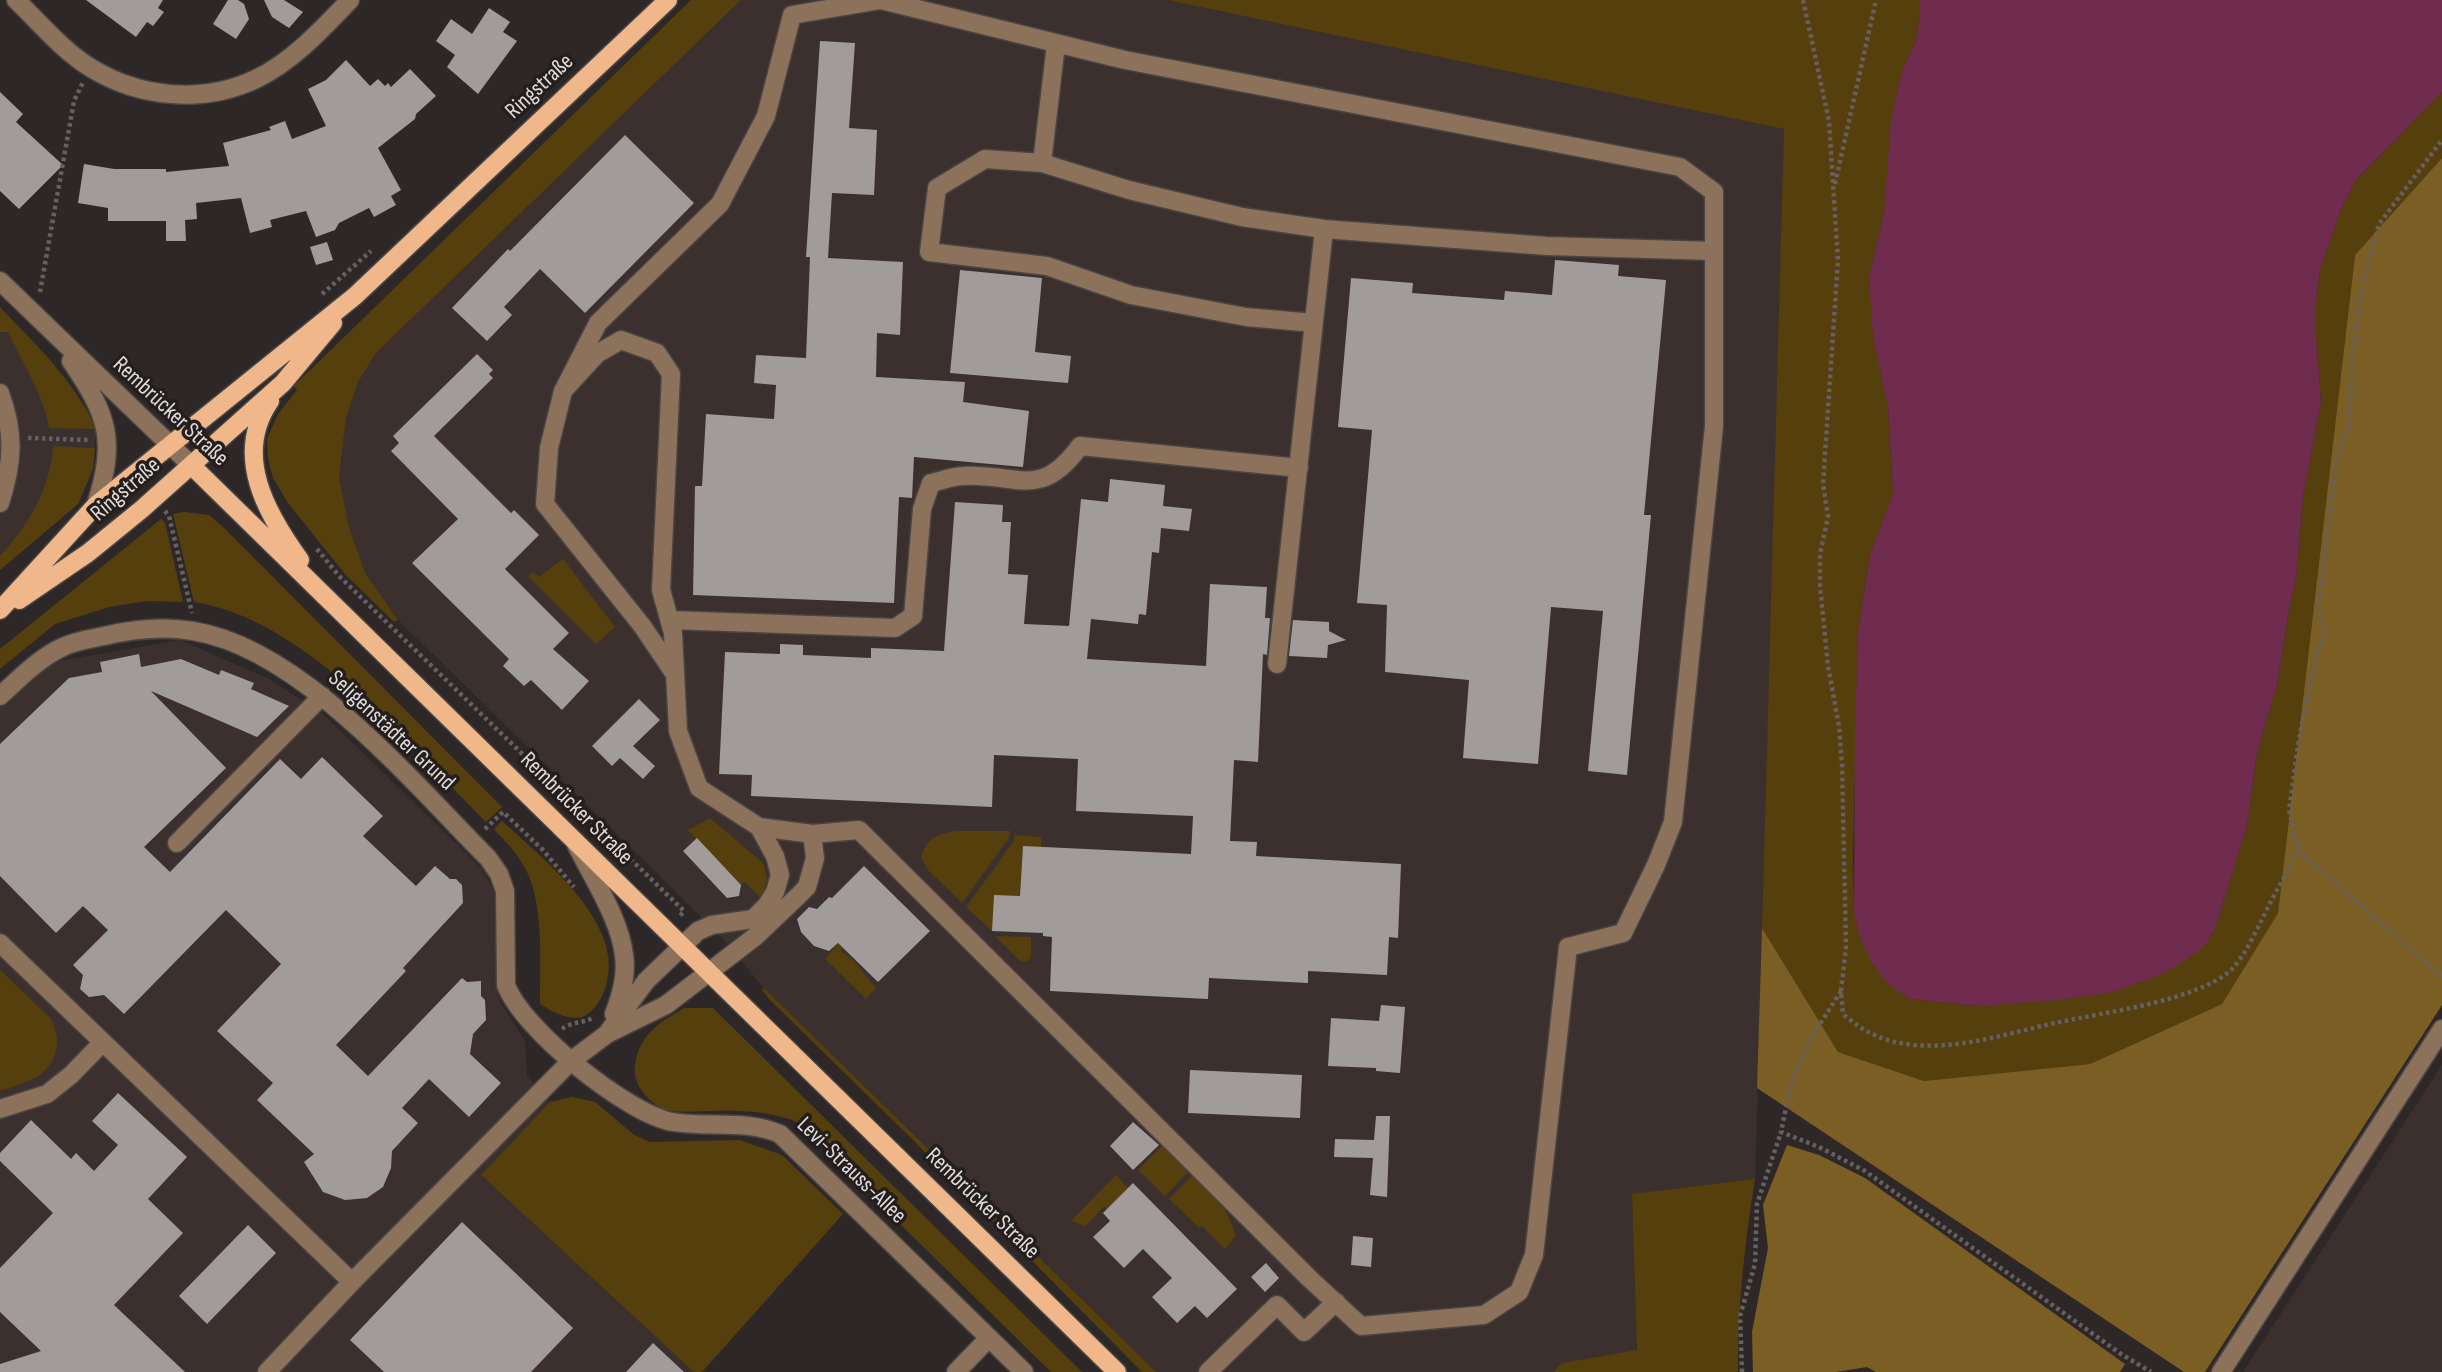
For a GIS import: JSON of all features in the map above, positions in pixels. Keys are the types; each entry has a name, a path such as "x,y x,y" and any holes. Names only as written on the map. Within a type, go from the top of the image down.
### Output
{"main road":[{"name":"Ringstraße","path":"0,611 96,505 355,296 668,0"},
{"name":"Ringstraße","path":"0,611 88,553 191,466 283,383 355,296"},
{"path":"283,383 263,411 256,432 254,466 259,489 268,510 324,594"},
{"name":"Rembrücker Straße","path":"191,466 1117,1372"}],"street":[{"path":"16,0 67,50 89,67 149,93 175,95 231,87 256,79 288,58 349,0"},
{"path":"563,391 597,354 621,340 657,353 671,374 661,590 673,634 678,731 699,788 759,827 812,834 859,831 1361,1326 1484,1315 1519,1292 1534,1255 1567,947 1623,933 1656,865 1673,822 1714,426 1714,192 1680,167 1125,60 881,0 792,15 766,116 720,204 598,323 563,391 549,448 545,504 674,669"},
{"path":"1042,163 1056,44"},
{"path":"1314,323 1246,317 1131,295 1047,266 929,252 937,188 985,159 1042,163 1129,190 1242,217 1324,229 1547,246 1714,251"},
{"path":"1277,664 1324,229"},
{"name":"Rembrücker Straße","path":"0,281 191,466"},
{"path":"39,321 72,363 105,422 108,460 96,505"},
{"path":"0,393 7,411 11,438 10,472 0,503"},
{"path":"670,621 895,628 912,616 922,509 931,483 962,476 1037,481 1065,467 1080,446 1299,468"},
{"name":"Seligenstädter Grund","path":"0,696 62,647 127,630 153,628 196,631 264,657 321,696 366,734 488,858 499,874 505,891 506,985 511,999 571,1061"},
{"path":"177,843 321,696"},
{"path":"607,1034 646,981 698,931 712,925 753,919 767,905 775,892 780,875 775,856 759,827"},
{"path":"267,1372 352,1282 571,1061 607,1034 666,1005 756,936 807,887 814,858 812,834"},
{"path":"575,842 619,933 624,955 623,989 607,1034"},
{"path":"0,943 352,1282"},
{"path":"2221,1372 2442,1029"},
{"path":"0,1109 47,1094 71,1075 103,1042"},
{"name":"Levi-Strauss-Allee","path":"571,1061 634,1106 670,1122 767,1128 780,1134 1024,1372"},
{"path":"1208,1372 1277,1305 1304,1332 1336,1303"},
{"path":"956,1372 989,1338"}],"path":[{"path":"1803,0 1829,121 1838,260 1823,484 1828,517 1820,554 1820,575 1828,666 1839,726 1842,765 1846,947 1841,990 1843,1014 1862,1031 1886,1039 1913,1045 1960,1045 2122,1010 2201,988 2231,969 2253,936 2298,850"},
{"path":"1833,192 1876,0"},
{"path":"39,321 74,101 89,67"},
{"path":"2442,140 2379,224 2362,286 2352,361 2349,428 2336,462 2319,608 2324,632 2299,738 2289,810 2298,850 2442,977"},
{"path":"11,438 108,440"},
{"path":"154,498 169,516 196,631"},
{"path":"471,841 503,812 543,850 579,892"},
{"path":"1742,1372 1740,1316 1755,1264 1757,1204 1781,1132 1791,1084 1810,1040 1841,990"},
{"path":"548,1040 572,1022 590,1020 595,1015"},
{"path":"1781,1132 1865,1171 2121,1354 2151,1372"}],"shaded area":[{"path":"691,0 741,0 376,353 358,382 346,418 339,477 349,527 365,573 398,620 394,622 345,574 288,503 273,478 267,439 278,414 297,390 294,386"},
{"path":"741,0 1167,0 1785,129 1755,1179 1632,1195 1637,1351 1562,1363 1553,1372 1156,1372 764,988 726,942 398,620 365,573 349,527 339,477 346,418 358,382 376,353"},
{"path":"1167,0 1920,0 1915,44 1902,71 1884,213 1869,276 1874,336 1888,407 1893,494 1870,555 1858,631 1854,913 1910,999 1981,1006 2215,929 2247,826 2257,752 2277,685 2296,579 2303,497 2321,401 2316,339 2316,299 2320,270 2341,210 2355,181 2442,92 2442,158 2355,255 2278,913 2222,1004 2090,1064 1924,1081 1838,1052 1762,928 1784,129"},
{"path":"1920,0 2442,0 2442,92 2355,181 2341,210 2320,270 2316,299 2316,339 2321,401 2303,497 2296,579 2277,685 2257,752 2247,826 2215,929 2202,949 2165,973 2114,992 1981,1006 1910,999 1888,984 1873,964 1861,940 1854,913 1858,631 1870,555 1893,494 1888,407 1873,336 1869,276 1884,213 1891,121 1902,71 1915,44"},
{"path":"2442,158 2442,1005 2205,1372 2184,1372 1757,1088 1762,928 1838,1052 1924,1081 2090,1064 2222,1004 2278,913 2355,255"},
{"path":"0,307 51,361 87,410 96,429 93,469 78,504 0,570"},
{"path":"0,307 66,379 96,429 49,428 42,403 26,367 8,332 0,332"},
{"path":"53,446 95,448 93,469 78,504 0,570 0,556 29,519 43,492"},
{"path":"184,512 209,515 225,529 502,807 486,822 389,723 315,659 275,632 235,613 194,602 173,514"},
{"path":"161,519 165,523 183,602 147,601 109,607 55,624 0,669 0,649"},
{"path":"563,559 615,627 596,644 528,576 533,572 539,577"},
{"path":"180,640 269,679 323,714 481,868 495,893 496,983 500,1002 525,1041 527,1076 550,1102 481,1175 694,1372 0,1372 0,703 48,663"},
{"path":"710,818 763,863 767,878 762,899 744,882 741,885 688,830"},
{"path":"502,821 577,894 593,916 604,939 609,962 606,986 597,1004 584,1016 571,1018 540,1004 540,931 535,894 522,863 494,829"},
{"path":"954,831 1010,831 1009,838 962,903 928,870 921,858 933,838"},
{"path":"1014,835 1041,837 1041,848 1023,847 1020,896 992,931 966,907 1014,841"},
{"path":"995,936 1031,937 1031,958 1026,962 1020,961"},
{"path":"838,943 841,951 853,960 876,988 866,999 825,959"},
{"path":"0,970 51,1019 57,1043 52,1060 41,1074 0,1091"},
{"path":"764,988 1156,1372 1142,1372 912,1139 769,999 762,990"},
{"path":"685,1008 713,1008 1082,1372 1051,1372 795,1121 753,1112 672,1111 654,1104 636,1080 637,1055 646,1038 659,1024"},
{"path":"2442,1065 2442,1372 2243,1372"},
{"path":"572,1097 595,1102 633,1134 650,1142 740,1140 782,1155 843,1214 702,1372 694,1372 481,1175 550,1102"},
{"path":"1165,1143 1192,1168 1165,1196 1138,1170"},
{"path":"1787,1145 1819,1155 1865,1178 2125,1364 2120,1372 1876,1372 1867,1367 1836,1372 1753,1372 1752,1332 1768,1248 1763,1205"},
{"path":"1196,1172 1220,1201 1232,1225 1236,1236 1225,1249 1169,1199"},
{"path":"1116,1175 1128,1188 1107,1209 1104,1206 1086,1226 1071,1221"},
{"path":"1755,1179 1742,1275 1738,1372 1553,1372 1562,1363 1637,1350 1632,1194"}],"building":[{"path":"86,0 163,0 158,8 164,12 153,26 147,22 136,37"},
{"path":"228,0 238,0 244,4 249,19 236,39 213,24"},
{"path":"264,0 284,0 303,12 289,28 272,17"},
{"path":"489,8 510,22 503,32 517,41 478,94 447,67 455,55 436,41 451,19 472,34"},
{"path":"820,41 855,43 849,128 877,130 874,195 832,193 828,258 903,262 900,335 877,333 876,377 965,382 963,402 1029,411 1023,467 914,457 912,498 899,497 894,603 693,595 695,486 702,486 706,414 774,419 776,385 754,383 756,355 806,358 810,257 806,257"},
{"path":"346,60 370,86 378,79 385,86 388,83 391,87 410,69 436,96 416,114 415,119 378,148 401,190 391,196 396,205 374,217 369,208 339,223 335,230 316,237 306,211 270,220 272,227 250,233 241,198 196,203 197,219 185,220 186,241 166,241 166,221 108,221 108,208 78,203 84,164 114,169 166,169 166,172 229,166 223,143 271,130 269,127 285,121 292,139 326,126 308,89 326,80"},
{"path":"0,92 23,114 16,122 63,165 19,209 0,191"},
{"path":"625,135 694,203 585,313 540,269 504,307 512,315 487,341 452,308 508,249 510,251"},
{"path":"327,242 333,260 316,265 310,247"},
{"path":"1555,260 1619,265 1618,276 1666,280 1644,515 1651,515 1627,775 1588,771 1603,611 1551,607 1538,764 1463,758 1469,680 1385,672 1387,605 1357,603 1372,430 1338,427 1351,278 1413,283 1412,293 1504,300 1505,291 1552,295"},
{"path":"960,270 1042,278 1035,352 1071,356 1068,383 950,373"},
{"path":"477,354 493,370 489,374 493,378 434,436 511,513 514,510 539,535 505,569 569,633 553,649 589,681 562,710 531,680 524,686 503,666 509,659 412,563 458,519 391,451 399,443 393,436"},
{"path":"1110,479 1165,485 1163,506 1192,509 1189,531 1161,528 1159,553 1152,552 1146,615 1139,614 1138,624 1091,619 1087,659 1206,666 1210,584 1267,587 1265,618 1270,618 1267,655 1263,654 1258,762 1234,760 1230,841 1257,842 1256,856 1401,864 1398,938 1389,937 1387,975 1308,971 1308,983 1209,978 1208,999 1050,991 1052,937 1043,936 1043,933 992,931 994,895 1020,896 1023,846 1191,854 1193,816 1076,811 1078,759 994,755 992,807 751,796 752,775 719,774 725,652 780,654 780,644 803,645 803,655 871,658 871,648 944,651 955,502 1003,505 1002,522 1011,522 1008,574 1028,575 1024,624 1069,626 1081,499 1108,502"},
{"path":"1293,620 1329,622 1329,631 1346,640 1328,645 1327,658 1289,656"},
{"path":"139,654 141,667 181,659 219,675 221,670 254,683 251,689 289,706 257,737 151,691 226,768 144,847 170,872 280,759 301,779 322,757 383,816 363,836 416,886 435,866 462,885 463,903 403,968 406,971 336,1045 368,1076 462,978 467,982 481,981 486,1020 473,1034 470,1054 501,1083 469,1117 429,1079 402,1108 418,1123 392,1151 391,1168 383,1187 367,1198 345,1200 323,1192 304,1162 314,1154 257,1100 273,1083 217,1031 281,964 226,910 124,1014 104,995 89,997 80,989 83,975 73,965 108,930 83,906 56,933 0,876 0,744 69,678 102,672 100,662"},
{"path":"639,699 660,720 633,746 655,766 643,779 620,758 612,766 592,746"},
{"path":"697,838 741,885 739,896 727,898 683,851"},
{"path":"864,866 930,931 878,982 838,943 829,951 814,946 801,932 797,919 809,907 817,909 829,897 832,898"},
{"path":"1381,1005 1405,1007 1400,1073 1376,1071 1376,1068 1328,1066 1331,1018 1379,1021"},
{"path":"1190,1070 1302,1075 1300,1118 1188,1113"},
{"path":"118,1093 187,1157 148,1199 183,1233 114,1305 185,1372 0,1372 0,1364 41,1351 0,1312 0,1268 53,1213 0,1161 0,1153 31,1120 71,1159 76,1153 94,1171 118,1145 92,1121"},
{"path":"1376,1116 1390,1116 1387,1197 1370,1195 1373,1158 1334,1157 1335,1139 1374,1140"},
{"path":"1133,1122 1159,1145 1133,1170 1110,1146"},
{"path":"1133,1183 1237,1289 1207,1318 1195,1306 1177,1323 1152,1297 1172,1278 1143,1249 1124,1268 1093,1237 1110,1221 1103,1213"},
{"path":"462,1222 573,1328 531,1372 384,1372 350,1340"},
{"path":"248,1225 276,1253 207,1324 179,1296"},
{"path":"1353,1236 1373,1238 1371,1267 1351,1265"},
{"path":"1266,1263 1279,1278 1265,1292 1251,1277"},
{"path":"653,1343 684,1372 626,1372"}]}
